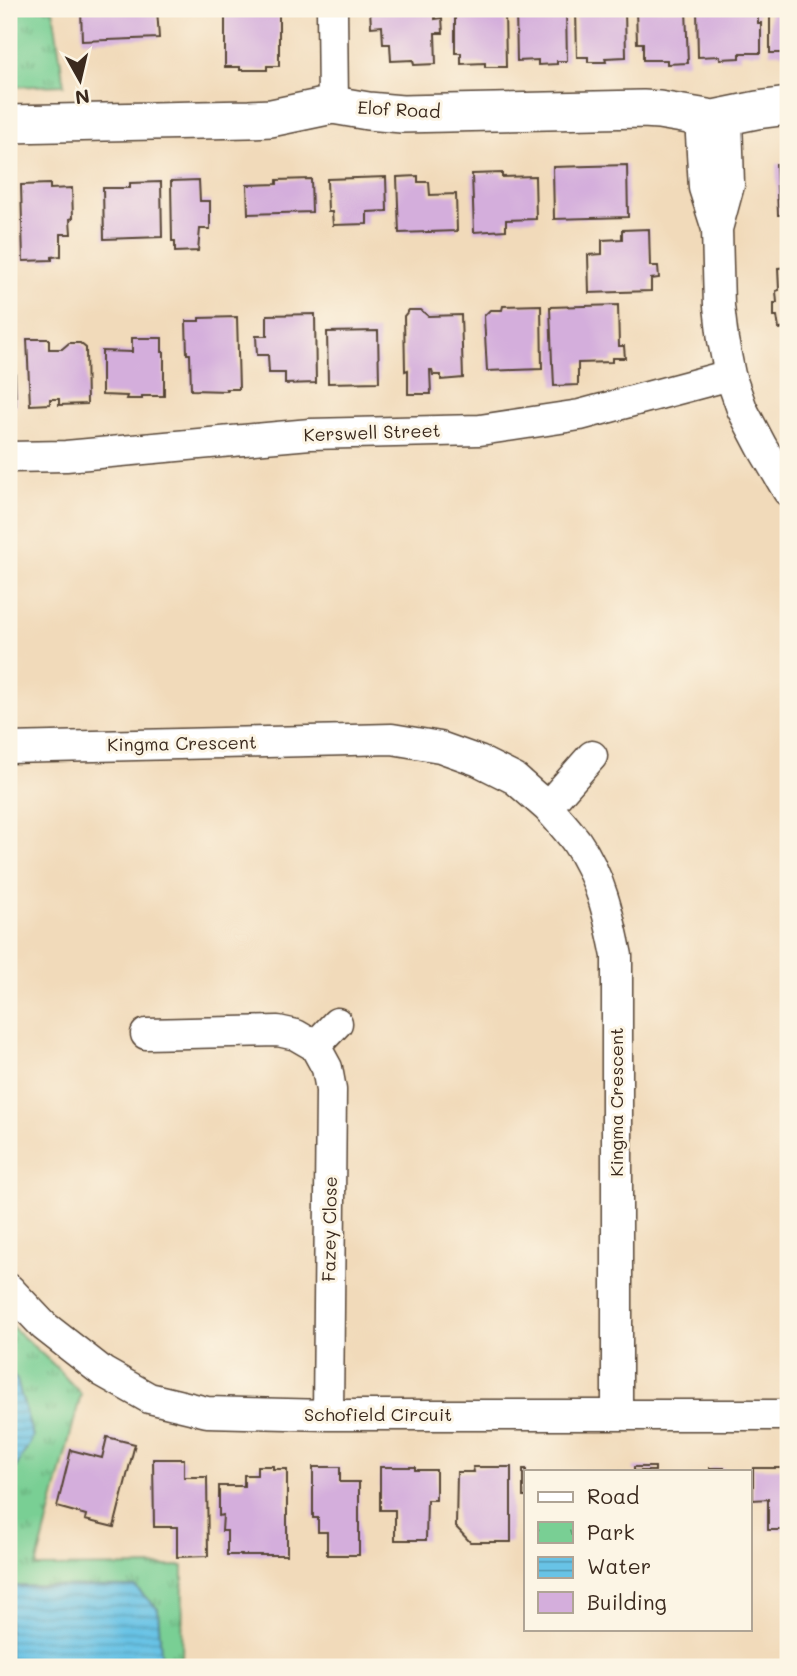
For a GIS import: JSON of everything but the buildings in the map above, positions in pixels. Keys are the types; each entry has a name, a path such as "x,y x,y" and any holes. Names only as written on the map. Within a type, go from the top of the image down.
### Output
{"street":[{"path":"332,9 334,105"},
{"name":"Elof Road","path":"9,124 271,118 334,105 402,114 643,109 713,117 788,106"},
{"path":"713,117 729,185 717,229 719,306 730,375 742,410 788,491"},
{"name":"Kerswell Street","path":"9,457 66,456 310,434 480,430 580,415 730,375"},
{"name":"Kingma Crescent","path":"9,748 392,739 440,747 479,761 515,779 547,807 577,843 594,875 607,908 617,956 617,1415"},
{"path":"547,807 592,756"},
{"path":"146,1034 278,1031 296,1035 315,1046 337,1023"},
{"name":"Fazey Close","path":"315,1046 327,1068 331,1090 328,1415"},
{"name":"Schofield Circuit","path":"9,1289 44,1326 103,1372 149,1398 207,1412 328,1415 788,1415"}],"green space":[{"path":"9,9 53,9 64,85 9,87"},
{"path":"9,1324 81,1394 36,1567 183,1566 182,1667 9,1667"}],"water":[{"path":"9,1371 17,1380 33,1437 9,1480"},
{"path":"9,1586 135,1587 158,1609 162,1667 9,1667"}]}
